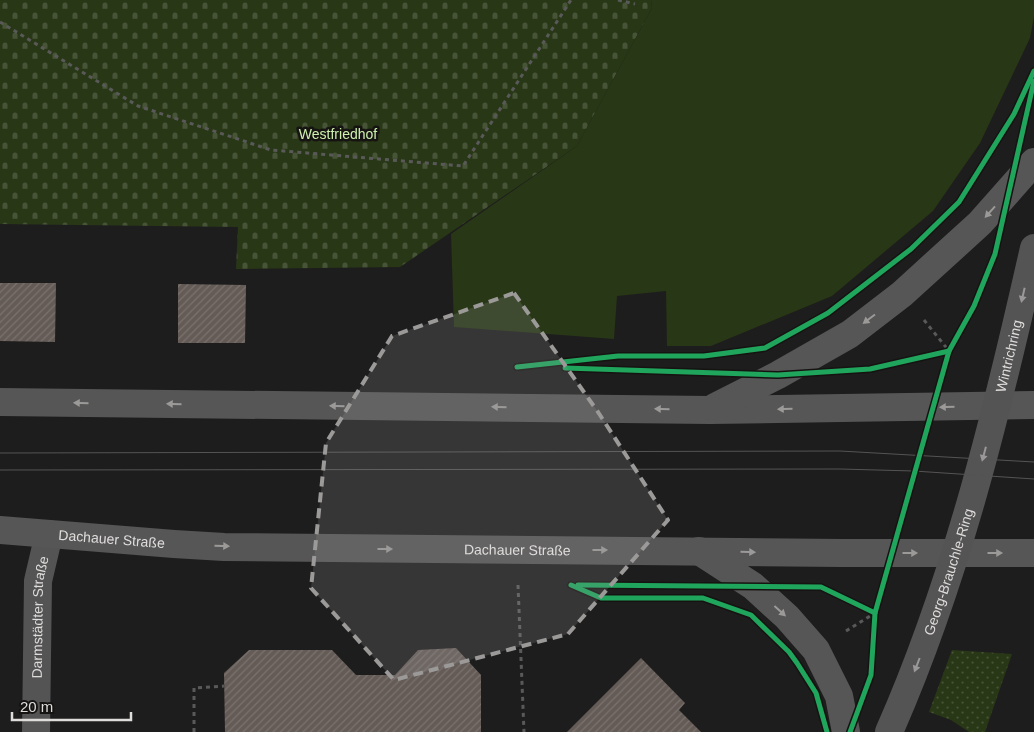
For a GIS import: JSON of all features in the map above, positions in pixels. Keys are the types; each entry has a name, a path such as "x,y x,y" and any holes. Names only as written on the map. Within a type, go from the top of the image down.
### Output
{"main road":[{"path":"710,410 850,334 902,294 980,223 1034,162"},
{"name":"Wintrichring","path":"996,406 1034,248"},
{"path":"0,402 710,410 1034,405"},
{"name":"Georg-Brauchle-Ring","path":"889,732 934,618 956,553 996,406"},
{"name":"Dachauer Straße","path":"0,530 233,547 1034,553"},
{"path":"699,551 753,586 787,617 816,650 838,696 846,732"}],"street":[{"name":"Darmstädter Straße","path":"36,732 38,581 49,534"}],"path":[{"path":"0,22 138,106 271,150 463,166 570,0"},
{"path":"618,0 635,4"},
{"path":"940,353 949,351 953,343"},
{"path":"518,585 524,732"},
{"path":"867,609 875,613 874,622"},
{"path":"194,732 194,688 224,686"}],"highlighted area":[{"path":"514,293 598,412 668,520 568,634 394,680 311,588 326,443 392,336"}],"green space":[{"name":"Westfriedhof","path":"0,0 651,0 652,8 577,146 400,267 236,269 238,227 0,224"},
{"path":"651,0 1034,0 1034,17 1030,38 980,143 933,211 832,296 711,346 667,346 666,291 617,296 614,339 454,327 451,234 577,146 652,8"},
{"path":"952,650 1012,654 985,732 969,732 951,720 929,712"}],"building":[{"path":"0,283 56,283 55,342 0,341"},
{"path":"178,284 246,285 245,343 178,343"},
{"path":"456,648 481,675 481,732 225,732 224,673 249,650 332,650 356,675 395,675 418,650"},
{"path":"641,658 685,703 679,710 701,732 567,732"}],"tram line":[{"path":"0,453 840,451 1034,462"},
{"path":"0,470 840,469 914,471 1034,479"}],"cycle path":[{"path":"517,367 618,356 704,356 765,348 828,313 911,249 959,202 1014,114 1034,71"},
{"path":"850,732 871,675 875,613 949,351 974,306 995,254 1034,81"},
{"path":"565,368 778,375 870,369 949,351"},
{"path":"571,585 601,598 703,598 751,615 789,652 797,663 816,693 827,732"},
{"path":"578,585 821,587 875,613"}]}
